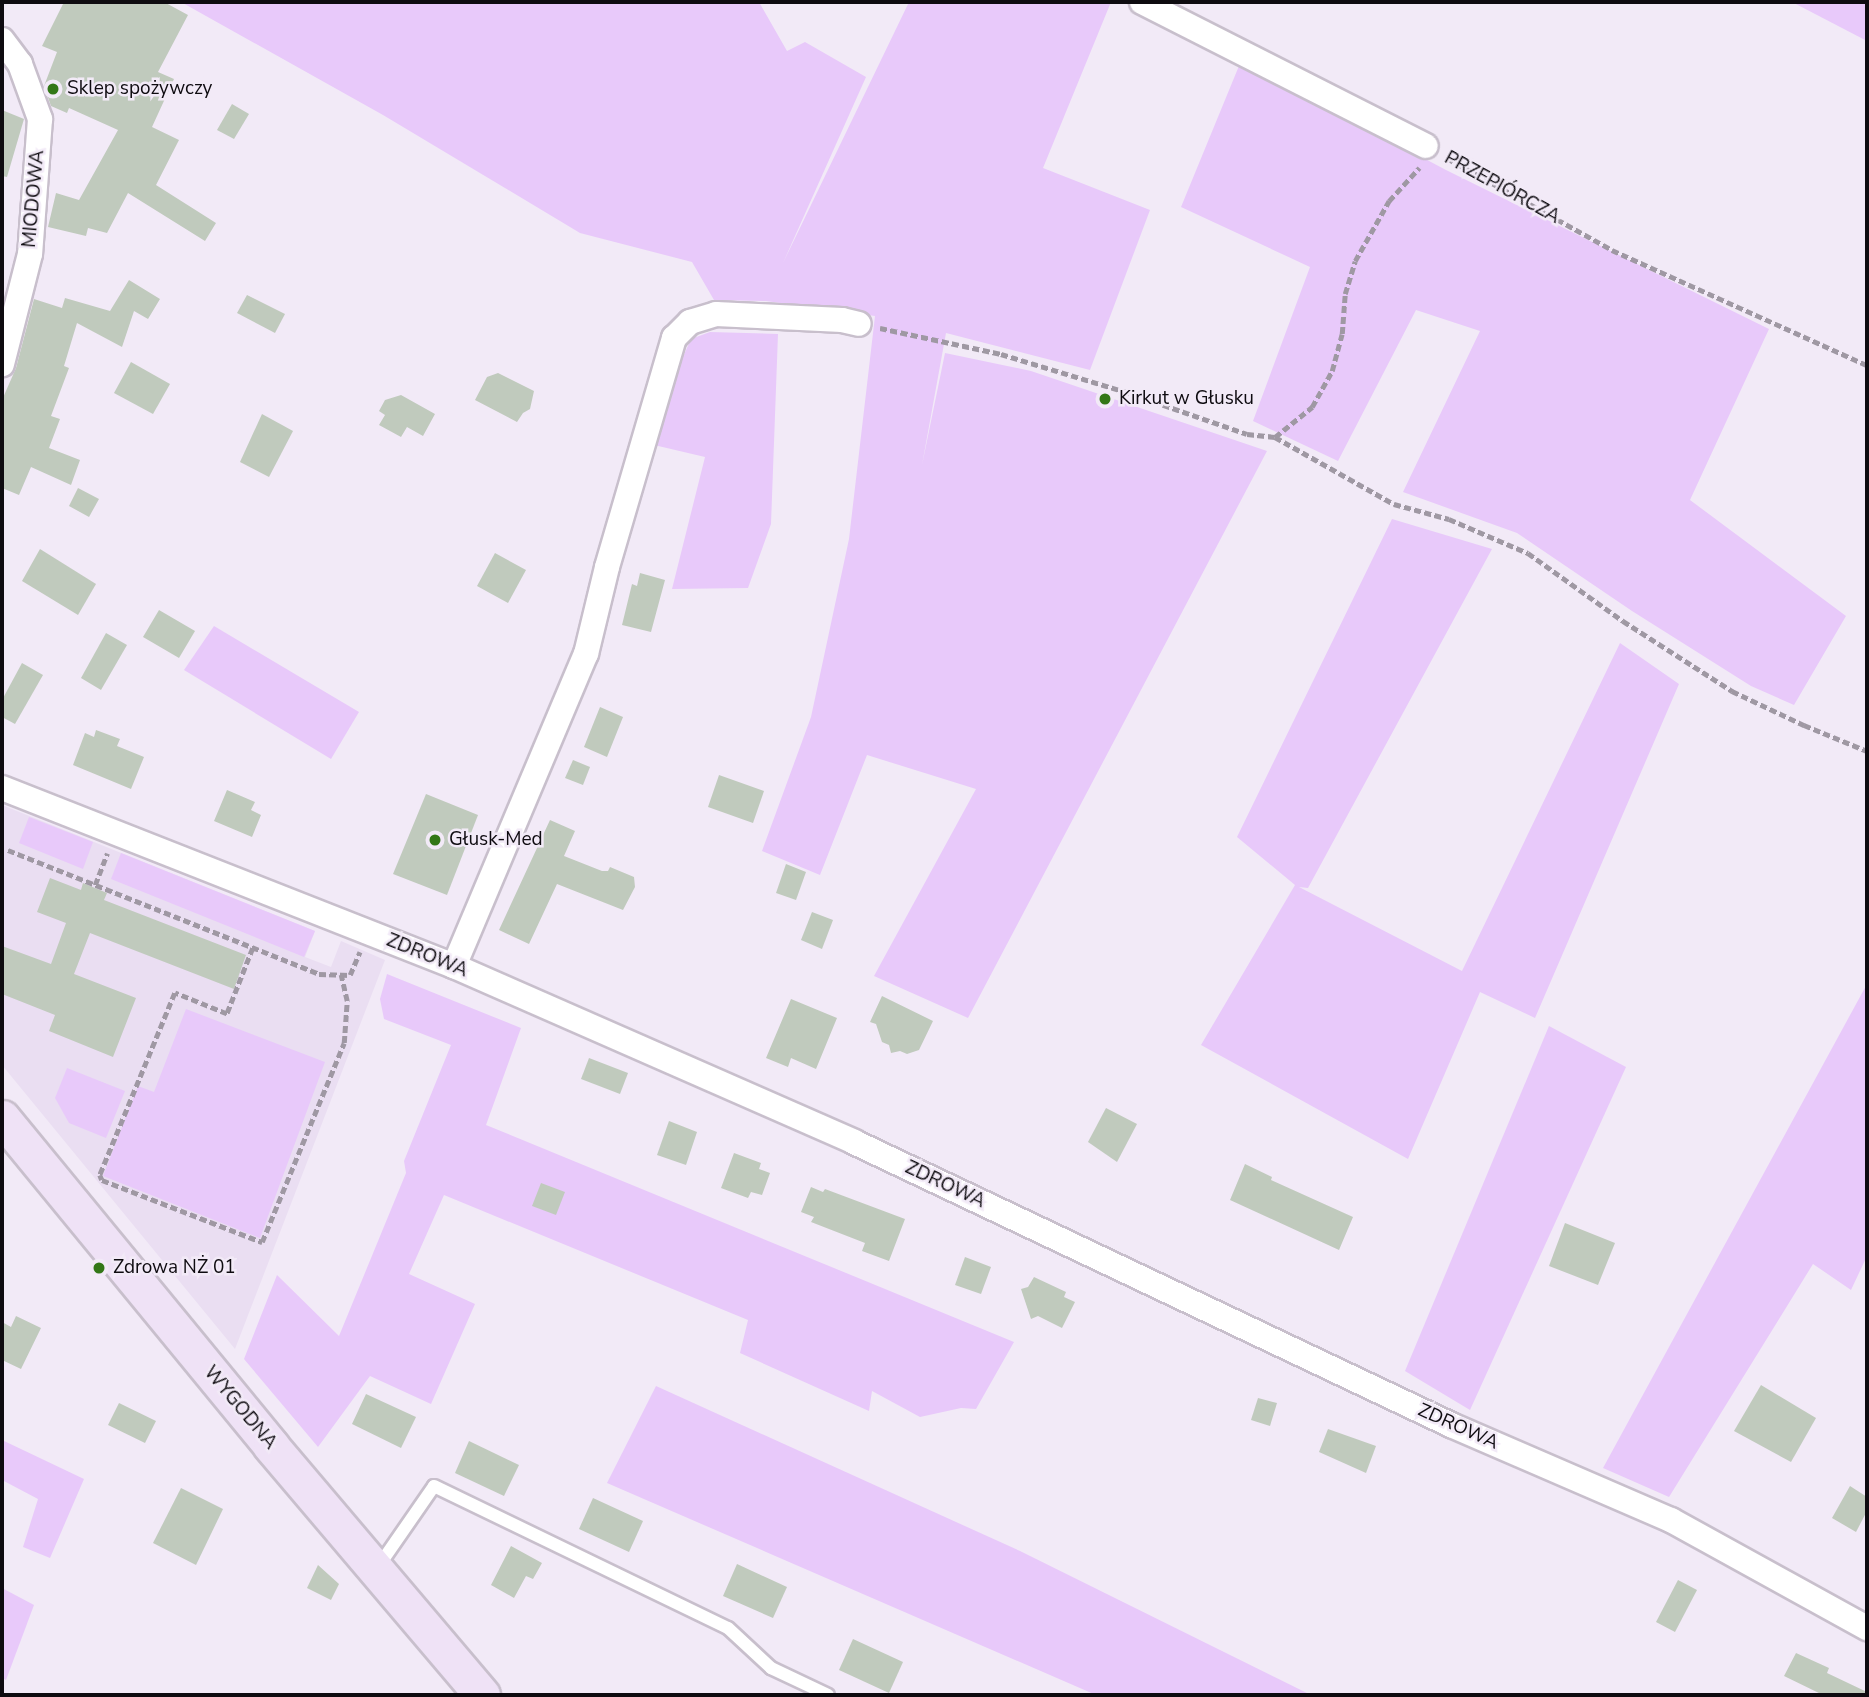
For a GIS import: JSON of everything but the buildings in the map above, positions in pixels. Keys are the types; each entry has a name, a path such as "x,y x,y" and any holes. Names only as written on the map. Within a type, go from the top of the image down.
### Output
{"street":[{"name":"PRZEPIÓRCZA","path":"1142,2 1426,146"},
{"name":"MIODOWA","path":"2,40 20,64 40,119 30,254 2,364"},
{"path":"453,966 586,654 607,568 674,338 690,322 716,314 842,320 859,324"},
{"name":"ZDROWA","path":"2,788 453,966 854,1142 1451,1425 1671,1520 1867,1628"},
{"name":"WYGODNA","path":"2,1118 482,1695"}],"lane":[{"path":"376,1570 434,1486 728,1628 771,1668 828,1695"}],"path":[{"name":"PRZEPIÓRCZA","path":"1426,146 1612,250 1867,365"},
{"path":"1275,438 1312,407 1332,371 1342,334 1345,294 1356,261 1389,201 1419,168 1426,146"},
{"path":"859,324 1001,354 1124,391 1247,434 1275,438 1394,505 1449,519 1528,553 1623,621 1732,691 1867,751"},
{"path":"95,885 109,848"},
{"path":"8,850 318,974 350,975 365,942"},
{"path":"253,948 228,1014 175,993 100,1175 102,1180 262,1242 344,1043 347,1001 341,975"}],"shaded area":[{"path":"181,2 759,2 787,51 805,42 866,77 783,263 909,2 1111,2 1043,168 1150,210 1090,370 946,333 922,465 945,353 1031,371 1267,451 968,1018 874,976 976,789 867,755 820,875 762,851 811,717 849,539 875,316 766,301 714,300 692,262 580,233 383,115"},
{"path":"1792,2 1867,2 1867,41"},
{"path":"1241,61 1446,170 1769,329 1690,500 1846,616 1794,705 1751,686 1632,611 1517,533 1403,492 1480,331 1416,310 1338,461 1253,421 1310,267 1181,207"},
{"path":"710,332 778,334 771,524 748,588 672,589 705,457 654,445 673,379 691,339"},
{"path":"1392,519 1492,549 1308,888 1299,887 1462,971 1620,643 1679,684 1535,1018 1480,992 1408,1159 1201,1045 1295,885 1237,837"},
{"path":"214,626 359,712 331,759 184,670"},
{"path":"2,805 315,931 305,957 331,967 341,941 385,960 235,1349 2,1065"},
{"path":"29,817 93,842 83,869 19,843"},
{"path":"121,853 315,931 304,957 111,879"},
{"path":"387,974 521,1028 486,1125 1014,1342 976,1409 961,1408 920,1417 872,1391 869,1411 740,1353 748,1320 444,1195 409,1274 475,1304 431,1404 370,1376 318,1447 244,1359 277,1275 339,1336 406,1173 404,1161 451,1045 384,1019 380,999"},
{"path":"1867,984 1867,1256 1851,1290 1813,1264 1669,1497 1603,1468"},
{"path":"186,1009 325,1062 260,1238 103,1176 138,1086 154,1092"},
{"path":"1549,1026 1626,1067 1470,1410 1405,1371"},
{"path":"67,1068 125,1091 106,1138 69,1123 55,1098"},
{"path":"656,1386 1020,1551 1311,1695 1096,1695 607,1483"},
{"path":"2,1440 84,1479 50,1558 23,1547 38,1499 2,1480"},
{"path":"2,1588 34,1605 6,1680 2,1678"}],"place":[{"name":"Sklep spożywczy","path":"53,89"},
{"name":"Kirkut w Głusku","path":"1105,399"},
{"name":"Głusk-Med","path":"435,840"},
{"name":"Zdrowa NŻ 01","path":"99,1268"}]}
